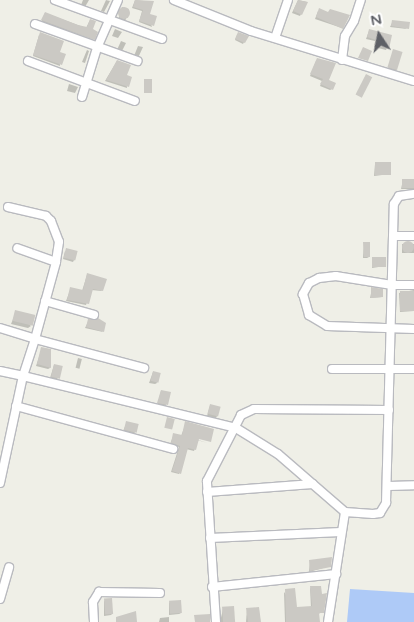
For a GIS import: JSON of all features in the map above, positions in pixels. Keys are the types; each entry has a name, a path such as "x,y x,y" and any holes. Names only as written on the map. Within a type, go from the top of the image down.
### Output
{"street":[{"path":"55,0 162,39"},
{"path":"82,97 85,82 97,48 118,0"},
{"path":"173,0 275,38 414,81"},
{"path":"275,38 288,0"},
{"path":"342,60 344,36 354,21 361,0"},
{"path":"35,24 97,48 137,60"},
{"path":"28,60 135,101"},
{"path":"0,370 236,428 278,454 345,512 380,513 386,504 389,486 390,329 396,199 414,194"},
{"path":"0,483 23,376 56,262 59,242 51,221 46,216 8,207"},
{"path":"394,236 414,236"},
{"path":"17,248 56,262"},
{"path":"414,285 392,285 336,276 319,278 309,283 303,294 309,315 316,322 327,326 414,329"},
{"path":"45,301 94,315"},
{"path":"0,328 144,368"},
{"path":"332,369 414,369"},
{"path":"16,406 172,449"},
{"path":"216,622 212,587 207,492 210,471 236,428 241,415 254,409 389,410"},
{"path":"207,492 313,484"},
{"path":"389,486 414,485"},
{"path":"328,622 336,574 340,532 345,512"},
{"path":"210,538 340,532"},
{"path":"0,599 9,567"},
{"path":"212,587 336,574"},
{"path":"94,622 93,602 99,592 160,593"}],"water":[{"path":"350,589 414,593 414,622 347,622"}],"building":[{"path":"135,0 154,1 150,14 157,16 154,26 139,21 143,10 133,7"},
{"path":"298,0 308,2 302,15 293,11"},
{"path":"122,7 126,7 130,13 126,19 122,19 118,15 118,11"},
{"path":"319,8 328,12 330,9 350,15 343,29 316,17"},
{"path":"45,12 87,27 90,19 96,21 93,29 98,32 95,40 41,20"},
{"path":"392,20 410,22 409,29 391,26"},
{"path":"369,29 392,35 389,49 375,45 376,40 367,37"},
{"path":"40,32 64,41 60,52 66,54 62,65 33,55"},
{"path":"238,32 249,36 245,43 235,39"},
{"path":"363,47 372,51 368,61 358,58"},
{"path":"393,49 403,52 397,70 387,67"},
{"path":"317,58 336,63 329,80 336,83 333,90 320,84 323,79 310,74"},
{"path":"117,60 131,65 127,75 132,77 129,87 106,80"},
{"path":"366,74 372,77 362,98 356,94"},
{"path":"144,79 152,79 152,93 144,93"},
{"path":"375,162 391,162 391,175 375,175"},
{"path":"402,179 414,179 414,188 402,188"},
{"path":"406,241 410,241 414,247 410,253 406,253 402,249 402,245"},
{"path":"363,242 370,242 370,257 364,257"},
{"path":"66,248 78,251 75,261 64,258"},
{"path":"372,257 386,257 386,267 372,267"},
{"path":"87,273 107,279 103,291 93,289 89,304 67,300 70,287 83,290"},
{"path":"371,287 383,289 383,297 371,298"},
{"path":"400,291 414,291 414,311 400,311"},
{"path":"15,310 35,315 33,326 12,321"},
{"path":"98,318 106,323 104,332 86,327 88,319"},
{"path":"41,347 51,349 51,368 37,364"},
{"path":"54,364 63,366 60,379 51,377"},
{"path":"153,371 161,373 158,383 151,381"},
{"path":"161,390 171,392 168,405 157,403"},
{"path":"210,404 221,407 218,417 207,414"},
{"path":"167,417 175,419 172,430 164,428"},
{"path":"126,421 139,424 137,433 124,430"},
{"path":"185,421 214,429 211,442 199,439 196,450 188,448 181,474 172,471 180,446 171,443 173,433 182,435"},
{"path":"332,557 331,567 310,571 309,560"},
{"path":"310,586 321,586 322,594 327,593 324,613 319,613 320,622 286,622 285,589 295,588 297,607 312,606"},
{"path":"112,598 113,614 105,615 104,599"},
{"path":"181,600 182,613 170,614 169,601"},
{"path":"234,606 235,622 223,622 222,607"},
{"path":"259,607 261,622 248,622 246,608"},
{"path":"136,611 137,622 116,622 116,617"},
{"path":"210,614 210,622 195,622 194,615"}]}
